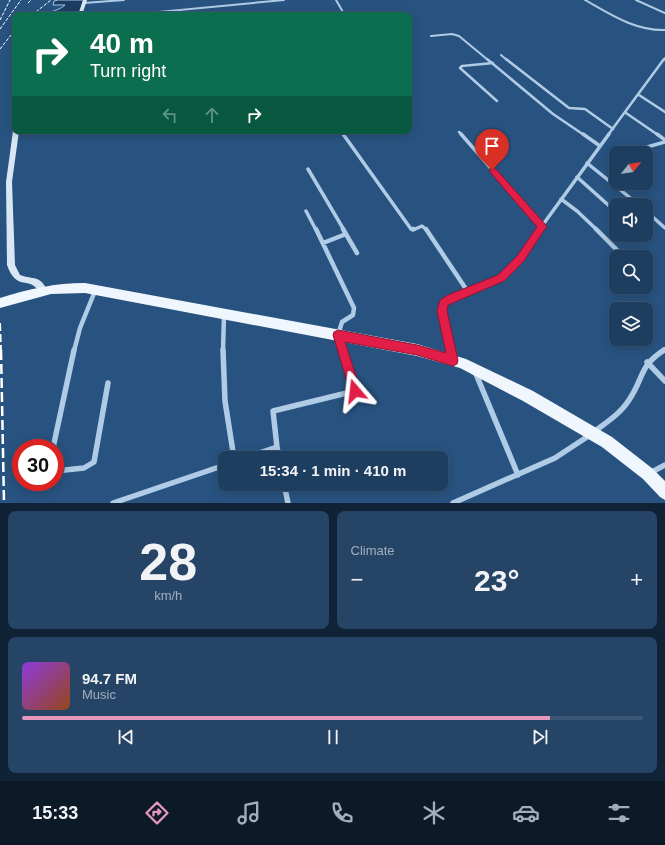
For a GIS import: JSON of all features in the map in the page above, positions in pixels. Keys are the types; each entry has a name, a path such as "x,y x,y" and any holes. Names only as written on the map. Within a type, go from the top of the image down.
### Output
{"main road":[{"path":"0,303 43,290 64,287 95,290 417,350 453,360 528,396 607,442 648,474 665,492"}],"street":[{"path":"81,12 85,1 124,0"},
{"path":"158,12 284,0"},
{"path":"336,0 343,12"},
{"path":"586,0 609,14 639,26 651,30 665,30"},
{"path":"636,0 665,13"},
{"path":"431,36 458,35 553,114 600,146"},
{"path":"501,55 569,108 584,108 614,129"},
{"path":"453,360 442,306 447,300 495,282 505,275 520,259 561,199 626,113 665,58"},
{"path":"493,63 464,66 460,68 497,101"},
{"path":"639,95 665,112"},
{"path":"626,113 665,141"},
{"path":"459,132 542,227"},
{"path":"16,134 8,182 12,265 14,274 18,279 36,281 41,284 43,290"},
{"path":"343,134 411,229 422,226 425,228 468,292"},
{"path":"649,146 665,141"},
{"path":"587,163 630,198"},
{"path":"308,169 358,253"},
{"path":"577,178 609,206"},
{"path":"561,199 572,207 617,250"},
{"path":"278,451 273,411 355,391 338,335 342,322 353,315 354,311 323,243 306,211"},
{"path":"653,218 665,228"},
{"path":"323,243 346,234"},
{"path":"55,439 78,335 95,290"},
{"path":"224,315 221,355 222,382 224,407 233,451"},
{"path":"453,503 518,475 568,451 624,407 633,394 642,369 648,362 665,350"},
{"path":"648,362 665,381"},
{"path":"475,370 518,475"},
{"path":"64,470 84,468 94,462 108,384"},
{"path":"265,451 277,447"},
{"path":"648,474 665,465"},
{"path":"113,503 218,467"},
{"path":"285,491 288,503"}],"water":[{"path":"84,0 80,12 50,12 65,5 53,5 54,1"}],"railway":[{"path":"0,20 10,0"},
{"path":"12,12 21,0"},
{"path":"28,3 31,0"},
{"path":"36,12 51,0"},
{"path":"0,29 12,12"},
{"path":"0,49 12,34"},
{"path":"0,323 1,351"},
{"path":"1,350 4,503"}],"route":[{"path":"355,391 338,335 417,350 453,360 442,311 442,306 444,303 451,298 495,282 501,278 520,259 542,227 492,170"}]}
